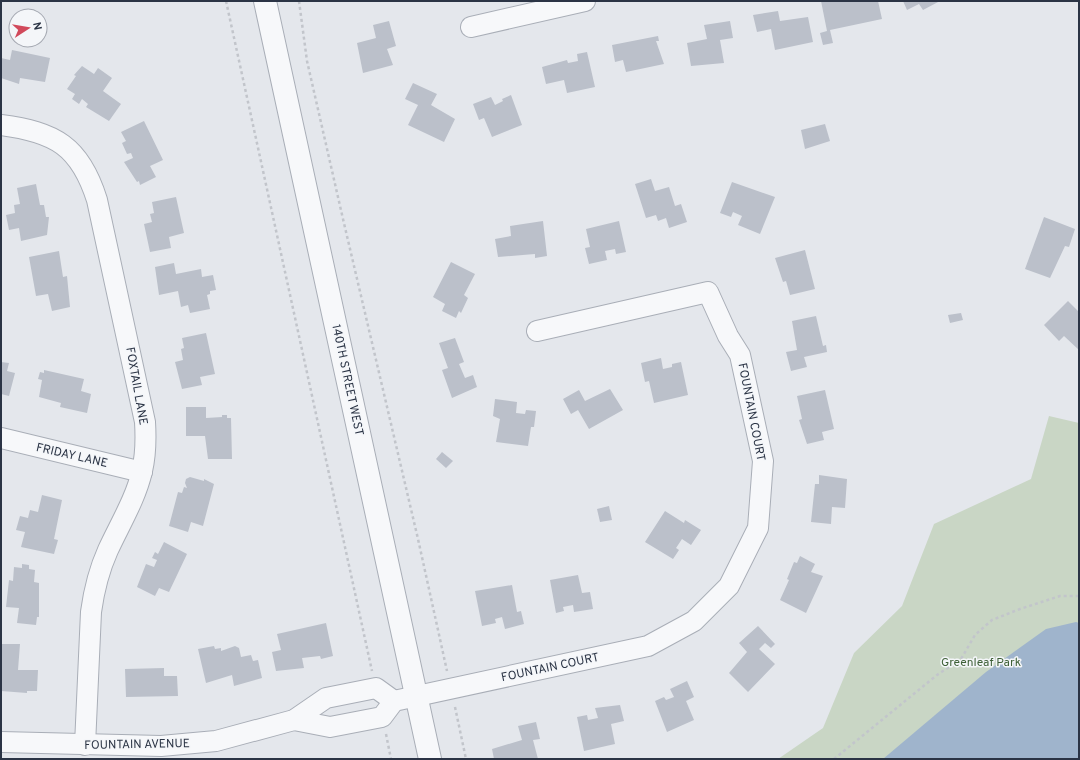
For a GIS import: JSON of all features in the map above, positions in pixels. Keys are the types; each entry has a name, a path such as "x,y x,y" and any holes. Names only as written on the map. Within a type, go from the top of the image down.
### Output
{"street":[{"name":"140TH STREET WEST","path":"265,1 430,759"},
{"path":"471,26 585,1"},
{"name":"FOXTAIL LANE","path":"1,125 30,129 57,141 79,161 87,173 93,186 143,404 146,438 142,472 132,500 100,570 94,590 91,612 85,745"},
{"name":"FOUNTAIN COURT","path":"416,695 648,646 694,621 729,586 758,528 763,461 740,355 728,336 708,292 537,331"},
{"name":"FRIDAY LANE","path":"1,438 142,472"},
{"path":"376,688 394,701 416,695"},
{"name":"FOUNTAIN AVENUE","path":"1,742 147,746 188,745 236,736 294,720 326,698 376,688"},
{"name":"FOUNTAIN AVENUE","path":"294,720 330,727 382,717 394,701"}],"path":[{"path":"226,1 376,688"},
{"path":"299,1 307,61 321,125 418,539 466,759"},
{"path":"834,759 937,675 961,659 975,635 992,620 1060,596 1079,596"},
{"path":"386,734 391,759"}],"green space":[{"name":"Greenleaf Park","path":"1049,416 1079,423 1079,759 778,759 823,728 854,653 902,606 934,524 1031,479"}],"water":[{"path":"1076,622 1079,623 1079,759 883,759 986,672 1046,629"}],"building":[{"path":"821,1 878,1 882,19 830,30 833,43 823,45 820,33 827,31"},
{"path":"903,1 940,1 923,10 919,4 907,10"},
{"path":"778,11 780,21 808,17 813,42 775,50 771,29 757,32 753,15"},
{"path":"389,21 396,46 387,49 393,65 363,73 357,43 376,38 373,25"},
{"path":"730,21 733,38 720,40 724,63 691,66 687,43 707,39 704,25"},
{"path":"658,36 659,41 656,41 664,64 626,72 623,60 615,62 612,45"},
{"path":"12,50 50,58 45,82 20,78 19,84 1,78 1,58 10,60"},
{"path":"587,52 595,87 567,93 564,80 546,84 542,67 567,60 568,63 578,61 577,54"},
{"path":"82,66 94,74 98,68 112,78 103,91 121,104 109,121 86,107 88,104 82,99 79,104 72,99 75,94 67,89 76,76 74,75"},
{"path":"413,83 437,94 431,105 455,119 444,142 408,125 418,105 405,99"},
{"path":"511,95 522,125 492,137 484,118 479,120 473,104 491,97 495,105 503,101 502,99"},
{"path":"144,121 163,160 150,166 156,177 140,185 139,181 137,182 124,162 133,158 131,153 127,154 122,143 126,141 121,132"},
{"path":"825,124 830,141 805,149 801,130"},
{"path":"651,179 655,191 669,187 675,206 681,204 687,222 669,228 666,218 658,221 656,215 646,218 635,184"},
{"path":"732,182 775,197 760,234 738,225 742,216 733,212 731,217 720,213"},
{"path":"36,184 40,205 44,205 46,217 49,217 47,235 21,241 19,228 9,230 6,215 15,213 14,205 20,204 17,188"},
{"path":"176,197 184,233 169,237 171,248 150,252 144,224 152,222 150,214 154,213 152,202"},
{"path":"1044,217 1075,229 1069,247 1065,246 1050,278 1025,269"},
{"path":"543,221 547,256 535,258 535,254 498,257 495,239 511,236 510,226"},
{"path":"619,221 626,252 616,254 615,249 605,251 607,260 589,264 585,248 590,247 586,229"},
{"path":"805,250 815,289 790,295 786,281 783,282 775,258"},
{"path":"59,251 63,277 67,276 70,307 52,311 48,294 36,296 29,257"},
{"path":"451,262 475,274 464,295 468,298 461,313 459,311 456,318 442,311 445,304 433,297"},
{"path":"174,263 176,274 201,269 202,277 213,275 216,290 210,291 210,294 207,295 210,309 190,313 188,305 181,307 178,291 159,295 155,267"},
{"path":"1068,301 1079,312 1079,350 1064,336 1059,341 1044,325"},
{"path":"961,313 963,320 950,323 948,315"},
{"path":"816,316 823,346 826,345 827,352 804,357 807,367 791,371 786,352 797,350 792,321"},
{"path":"206,333 215,374 200,377 202,385 182,389 175,362 183,360 181,349 184,348 182,338"},
{"path":"455,338 464,362 459,364 465,378 473,375 477,387 452,398 442,370 448,368 439,343"},
{"path":"661,358 663,369 672,367 672,364 681,362 688,395 654,403 649,381 645,382 641,363"},
{"path":"1,362 9,363 7,371 15,373 9,396 1,394"},
{"path":"44,370 84,379 81,391 91,394 87,413 60,407 61,403 39,397 42,380 38,379 40,372 44,373"},
{"path":"610,389 623,410 589,429 578,410 571,414 563,399 579,390 585,401"},
{"path":"825,390 834,429 822,432 824,440 807,444 799,420 802,419 797,396"},
{"path":"495,399 517,402 516,413 525,414 526,410 536,411 534,427 531,427 528,446 496,442 500,419 493,416"},
{"path":"186,407 206,407 206,418 222,417 222,415 227,415 227,418 231,418 232,459 208,459 205,436 186,436"},
{"path":"442,452 453,461 446,468 436,459"},
{"path":"819,475 847,479 845,508 832,507 831,524 811,522 815,484 819,484"},
{"path":"190,477 204,481 204,479 214,484 203,526 191,522 188,532 169,526 178,492 182,493 184,487 187,488 185,483 186,479"},
{"path":"42,495 62,500 54,539 58,540 54,554 21,547 25,532 16,530 20,516 28,518 30,510 38,512"},
{"path":"609,506 612,520 600,522 597,509"},
{"path":"665,511 684,523 685,520 701,530 691,545 682,539 676,548 679,550 673,559 645,542"},
{"path":"164,542 187,554 169,592 159,588 155,596 137,587 146,564 154,567 157,560 152,558 155,552 158,554"},
{"path":"800,556 815,564 811,572 823,576 806,613 780,600 789,580 787,579 794,562 797,563"},
{"path":"22,564 29,565 29,569 35,570 34,582 39,583 39,617 37,617 36,625 17,623 19,608 6,607 9,580 13,581 14,567 22,568"},
{"path":"578,575 582,593 590,592 593,609 574,612 573,605 563,607 564,611 556,613 550,580"},
{"path":"512,585 517,612 521,611 524,624 505,629 502,617 495,619 496,623 482,626 475,591"},
{"path":"326,623 333,656 321,659 320,656 302,658 304,668 276,671 272,652 281,650 277,634"},
{"path":"758,626 775,644 771,648 765,643 759,649 775,664 748,692 729,673 747,652 739,643"},
{"path":"1,644 20,644 18,670 38,670 37,691 27,691 27,693 1,691"},
{"path":"214,646 215,649 221,648 221,651 235,646 239,648 241,657 251,655 253,661 258,660 262,678 234,686 232,675 206,683 198,649"},
{"path":"164,668 164,676 177,676 178,696 126,697 125,669"},
{"path":"687,681 694,697 686,701 694,720 667,732 655,701 664,697 666,700 674,697 670,689"},
{"path":"620,705 624,721 611,724 615,744 584,751 577,717 587,715 588,720 598,718 595,708"},
{"path":"536,722 540,739 533,740 538,759 494,759 492,749 522,740 518,726"}]}
